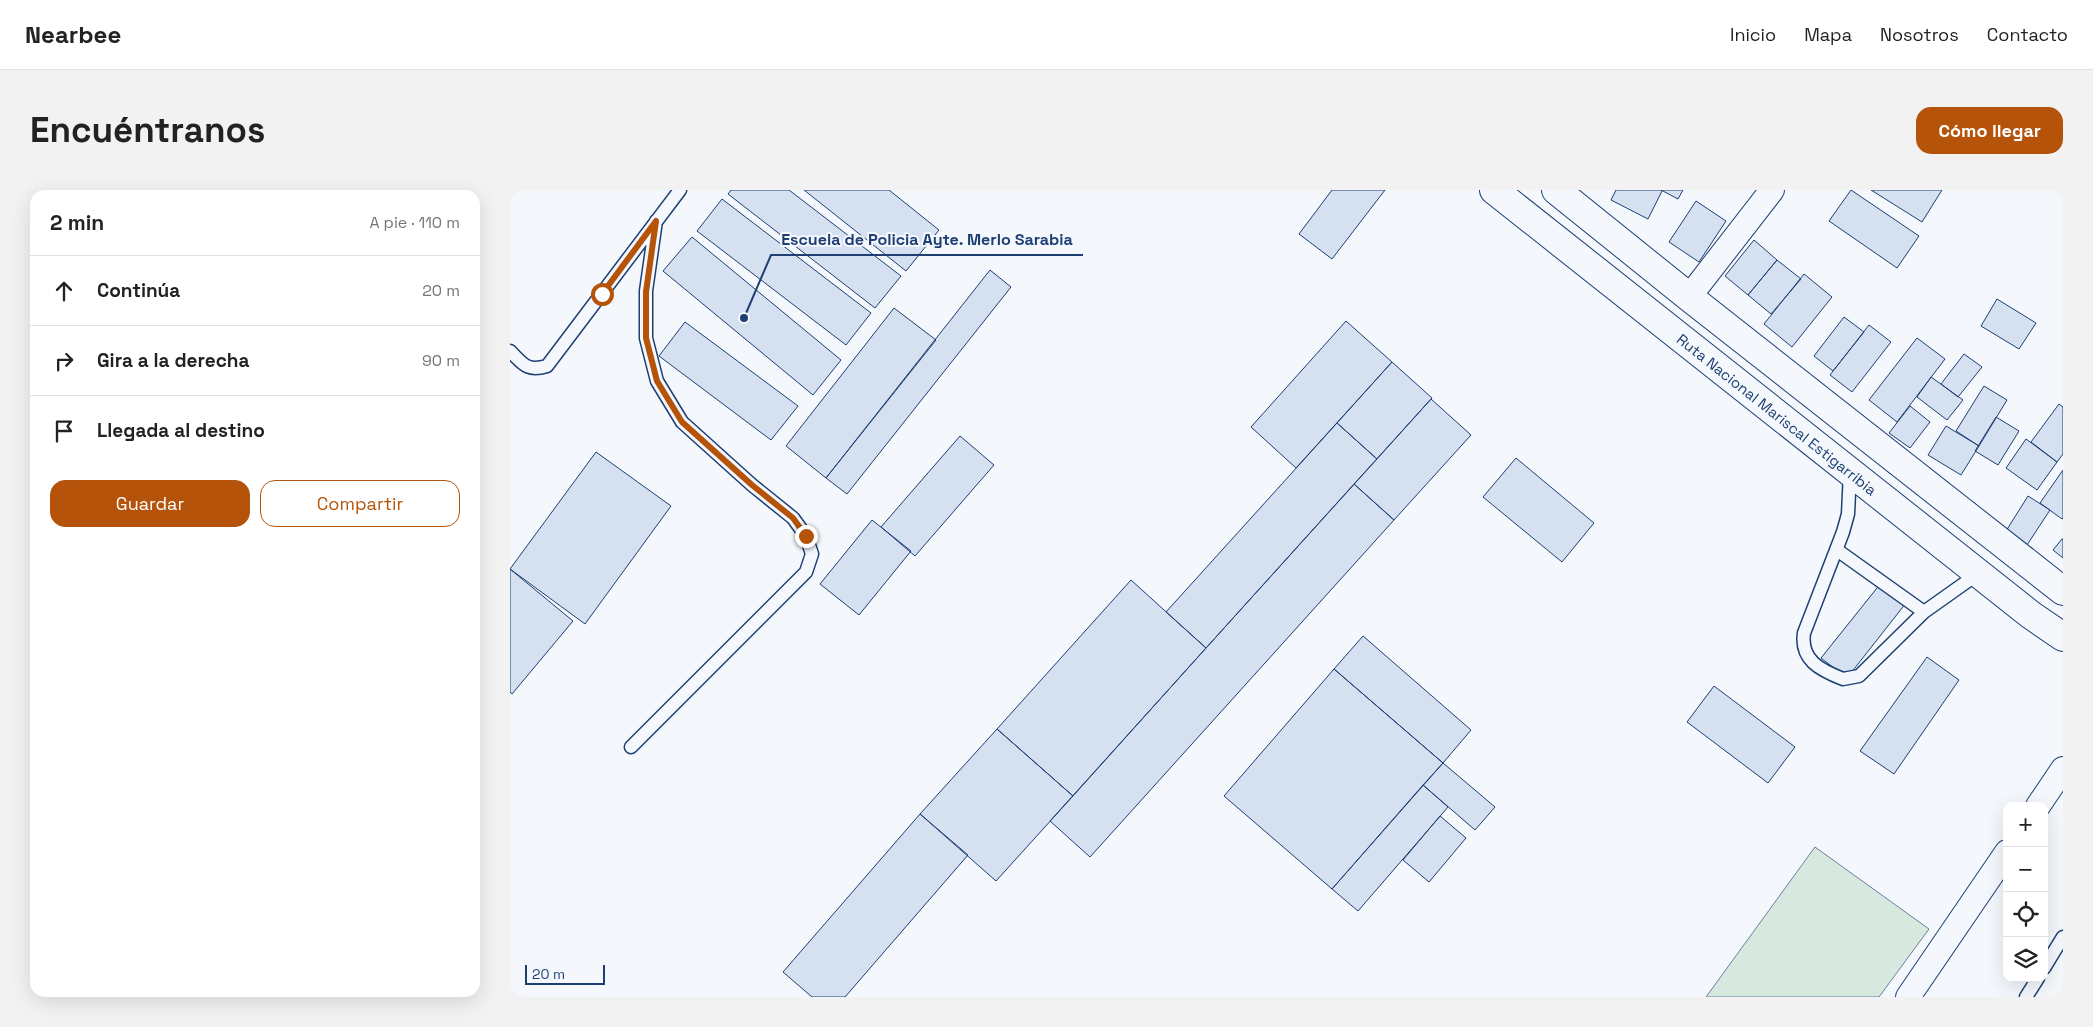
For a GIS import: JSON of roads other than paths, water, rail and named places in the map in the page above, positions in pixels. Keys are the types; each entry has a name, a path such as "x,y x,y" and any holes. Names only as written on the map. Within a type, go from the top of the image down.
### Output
{"highway":[{"name":"Ruta Nacional Mariscal Estigarribia","path":"1494,190 2032,615 2063,637"},
{"path":"1556,190 2063,591"}],"street":[{"path":"1689,297 1768,191"},
{"path":"2041,802 2063,769"},
{"path":"1908,997 2003,858"}],"lane":[{"path":"510,350 526,367 536,370 547,366 680,190"},
{"path":"631,746 806,572 812,554 806,536 793,518 752,485 682,422 657,381 646,338 646,301 656,221"},
{"path":"1850,471 1848,514 1837,550 1804,633 1802,644 1805,653 1811,661 1843,680 1859,676 1924,612 1979,573"},
{"path":"1837,550 1924,612"},
{"path":"2048,961 2063,937"},
{"path":"2026,997 2035,982"}],"place":[{"name":"Escuela de Policia Ayte. Merlo Sarabia","path":"744,318"}]}
